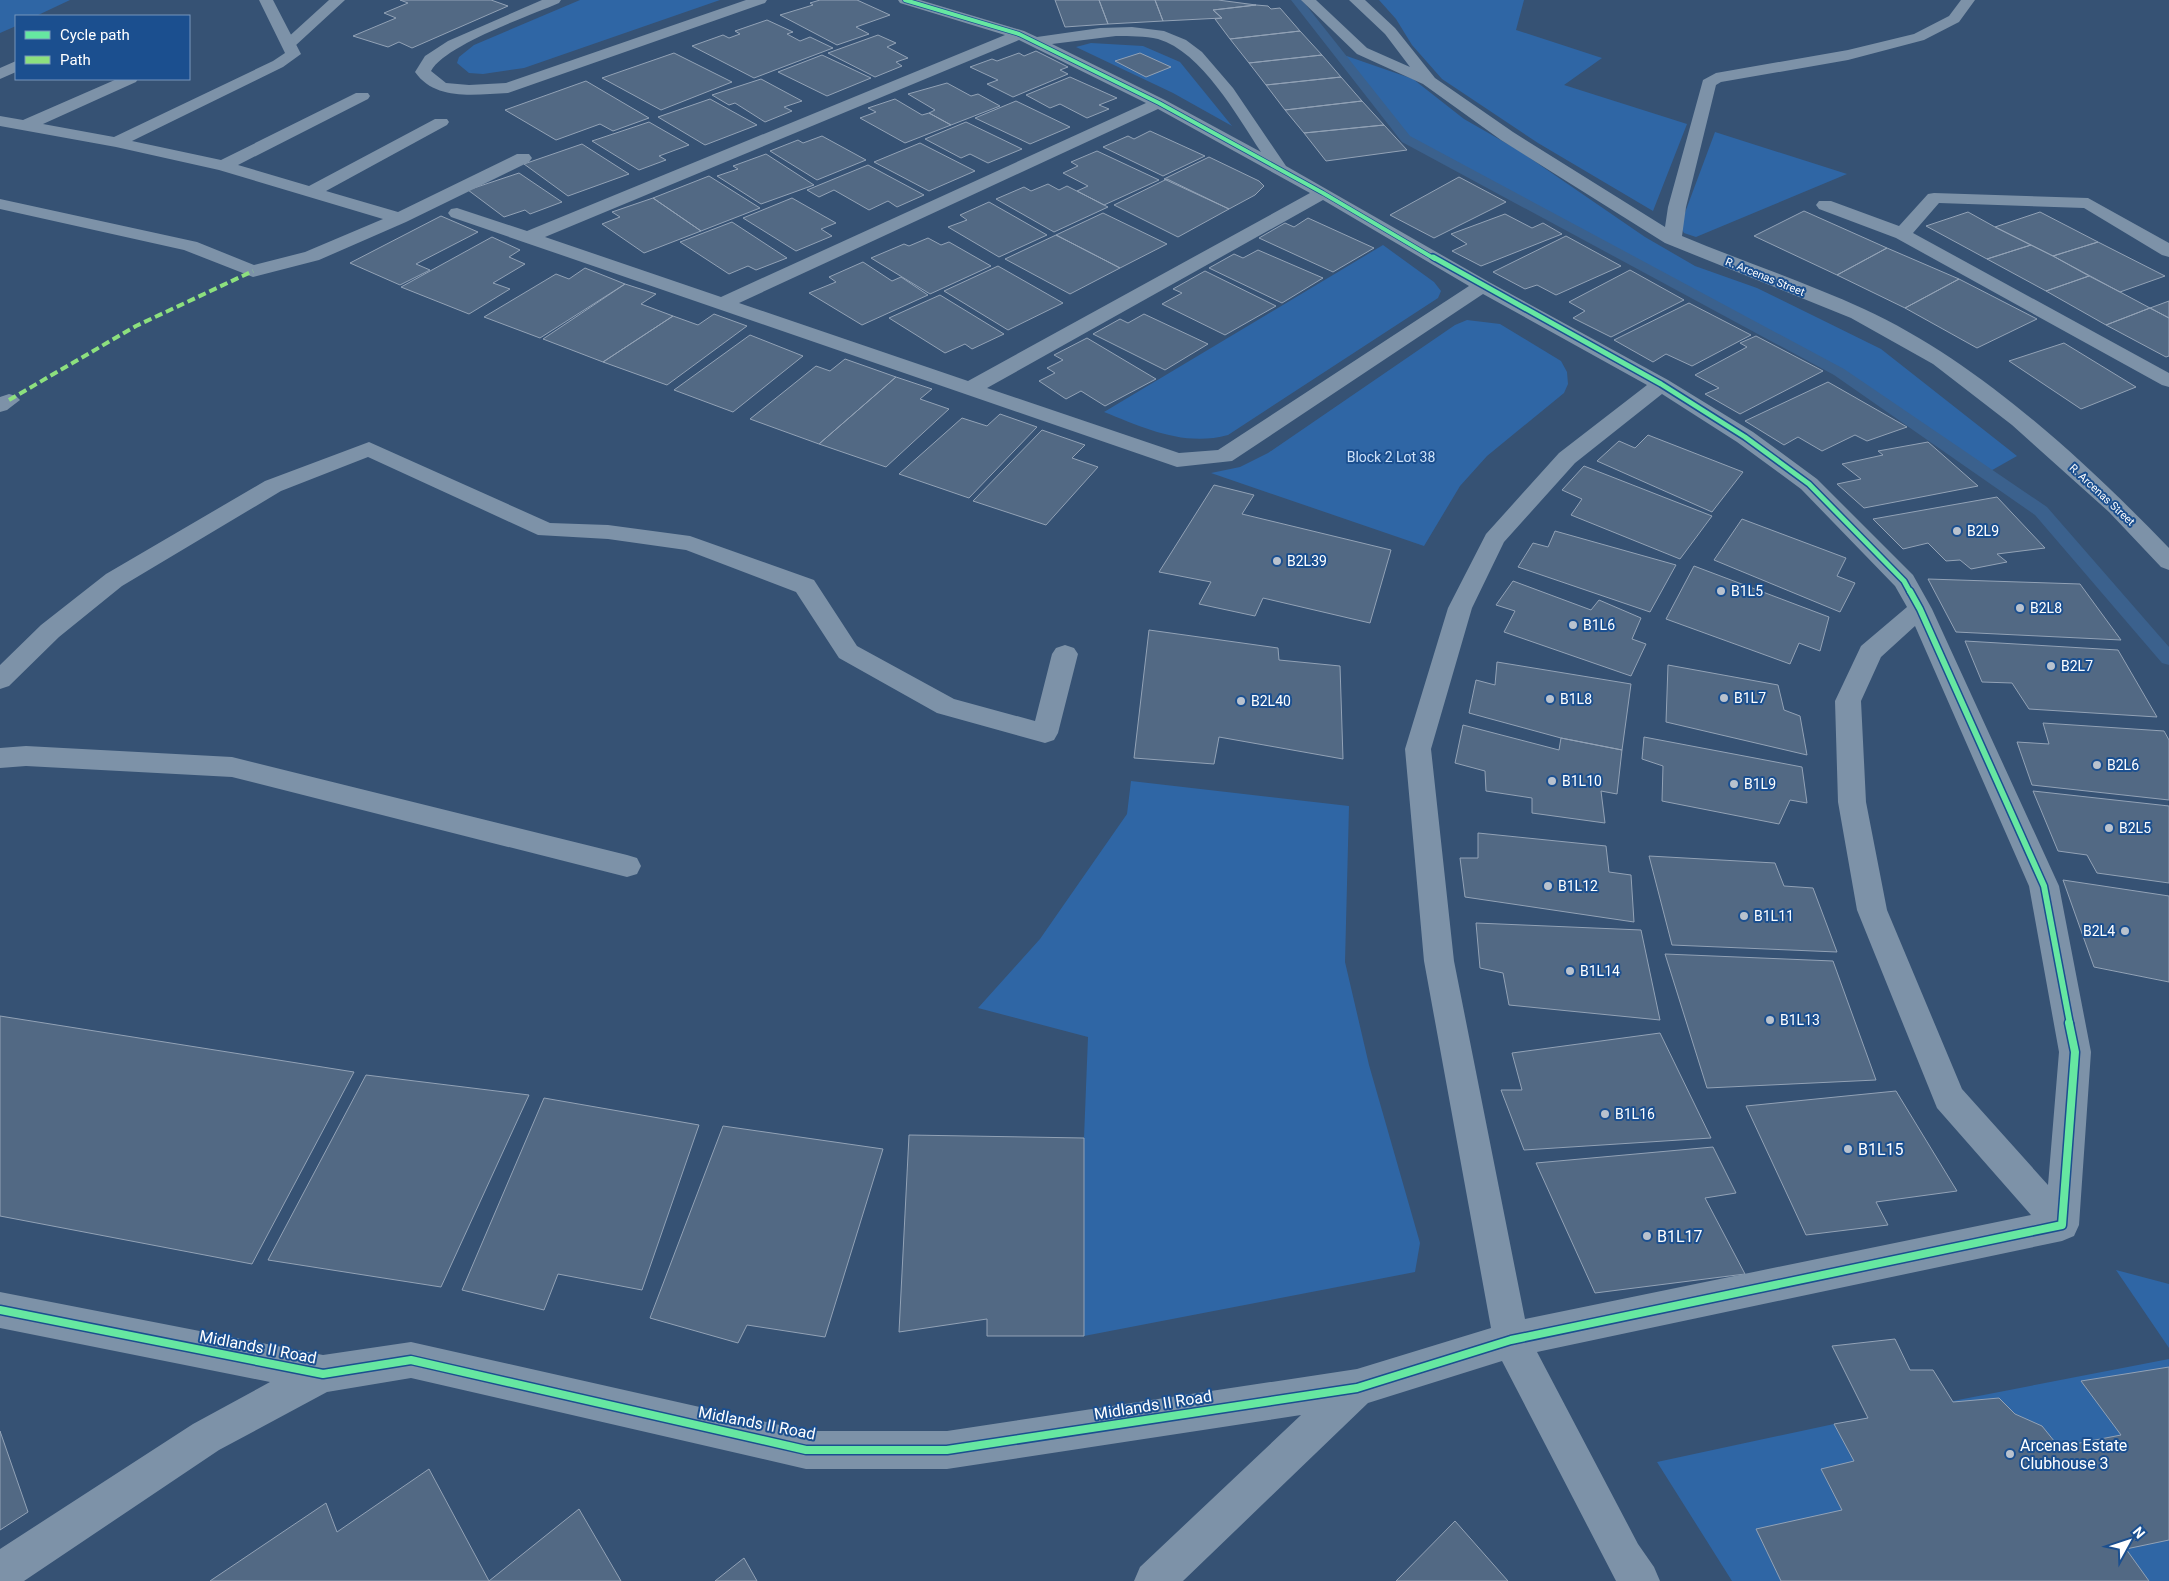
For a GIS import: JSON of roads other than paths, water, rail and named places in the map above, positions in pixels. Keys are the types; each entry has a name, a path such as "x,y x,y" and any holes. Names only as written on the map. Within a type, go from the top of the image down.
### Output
{"street":[{"path":"116,142 278,64 293,54 290,43 266,0"},
{"path":"290,43 338,0"},
{"path":"554,0 453,44 430,59 423,72 441,87 469,90 508,88 760,0"},
{"path":"904,0 1019,34 1159,102 1323,192 1482,286 1661,384 1745,437 1809,484 1904,581 1920,609 2044,886 2074,1052 2062,1225"},
{"path":"1308,0 1362,51 1429,81"},
{"name":"R. Arcenas Street","path":"1356,0 1390,31 1429,81 1507,136 1672,239 1858,314 1940,360 2020,420 2117,507 2169,562"},
{"path":"1672,239 1677,207 1709,83 1716,78 1855,53 1919,37 1954,18 1968,0"},
{"path":"1036,42 1106,33 1139,32 1165,36 1190,50 1209,67 1282,170"},
{"path":"529,237 1019,34"},
{"path":"0,74 15,66"},
{"path":"24,126 128,80"},
{"path":"224,166 362,96"},
{"path":"724,303 1159,102"},
{"path":"0,120 116,142 224,166 400,218"},
{"path":"312,191 441,122"},
{"path":"0,204 190,246 253,271 312,256 400,218 523,158"},
{"path":"971,388 1323,192"},
{"path":"1902,234 1934,198 2088,203 2169,251"},
{"path":"1825,205 1902,234 2169,381"},
{"path":"457,213 724,303 1177,460 1224,456 1482,286"},
{"path":"1640,1581 1624,1558 1511,1340 1439,961 1418,749 1460,608 1494,539 1567,458 1661,384"},
{"path":"0,680 50,631 114,580 273,486 369,449 546,530 608,532 690,543 805,586 848,652 946,706 1045,733 1065,654"},
{"path":"1920,609 1870,652 1848,702 1852,802 1872,910 1949,1098 2062,1225"},
{"path":"0,758 26,756 232,767 627,866"},
{"name":"Midlands II Road","path":"0,1310 323,1374 411,1360 806,1450 947,1450 1357,1388 1511,1340 2062,1225"},
{"path":"0,1573 206,1437 323,1374"},
{"path":"1154,1581 1357,1388"}],"waterway":[{"path":"1296,0 1406,139 1839,372 2041,511 2169,659"}],"place":[{"name":"B2L9","path":"1957,531"},
{"name":"B2L39","path":"1277,561"},
{"name":"B1L5","path":"1721,591"},
{"name":"B2L8","path":"2020,608"},
{"name":"B1L6","path":"1573,625"},
{"name":"B2L7","path":"2051,666"},
{"name":"B1L7","path":"1724,698"},
{"name":"B1L8","path":"1550,699"},
{"name":"B2L40","path":"1241,701"},
{"name":"B2L6","path":"2097,765"},
{"name":"B1L10","path":"1552,781"},
{"name":"B1L9","path":"1734,784"},
{"name":"B2L5","path":"2109,828"},
{"name":"B1L12","path":"1548,886"},
{"name":"B1L11","path":"1744,916"},
{"name":"B2L4","path":"2125,931"},
{"name":"B1L14","path":"1570,971"},
{"name":"B1L13","path":"1770,1020"},
{"name":"B1L16","path":"1605,1114"},
{"name":"B1L15","path":"1848,1149"},
{"name":"B1L17","path":"1647,1236"},
{"name":"Arcenas Estate Clubhouse 3","path":"2010,1454"}],"park label":[{"name":"Block 2 Lot 38","path":"1391,457"}]}
